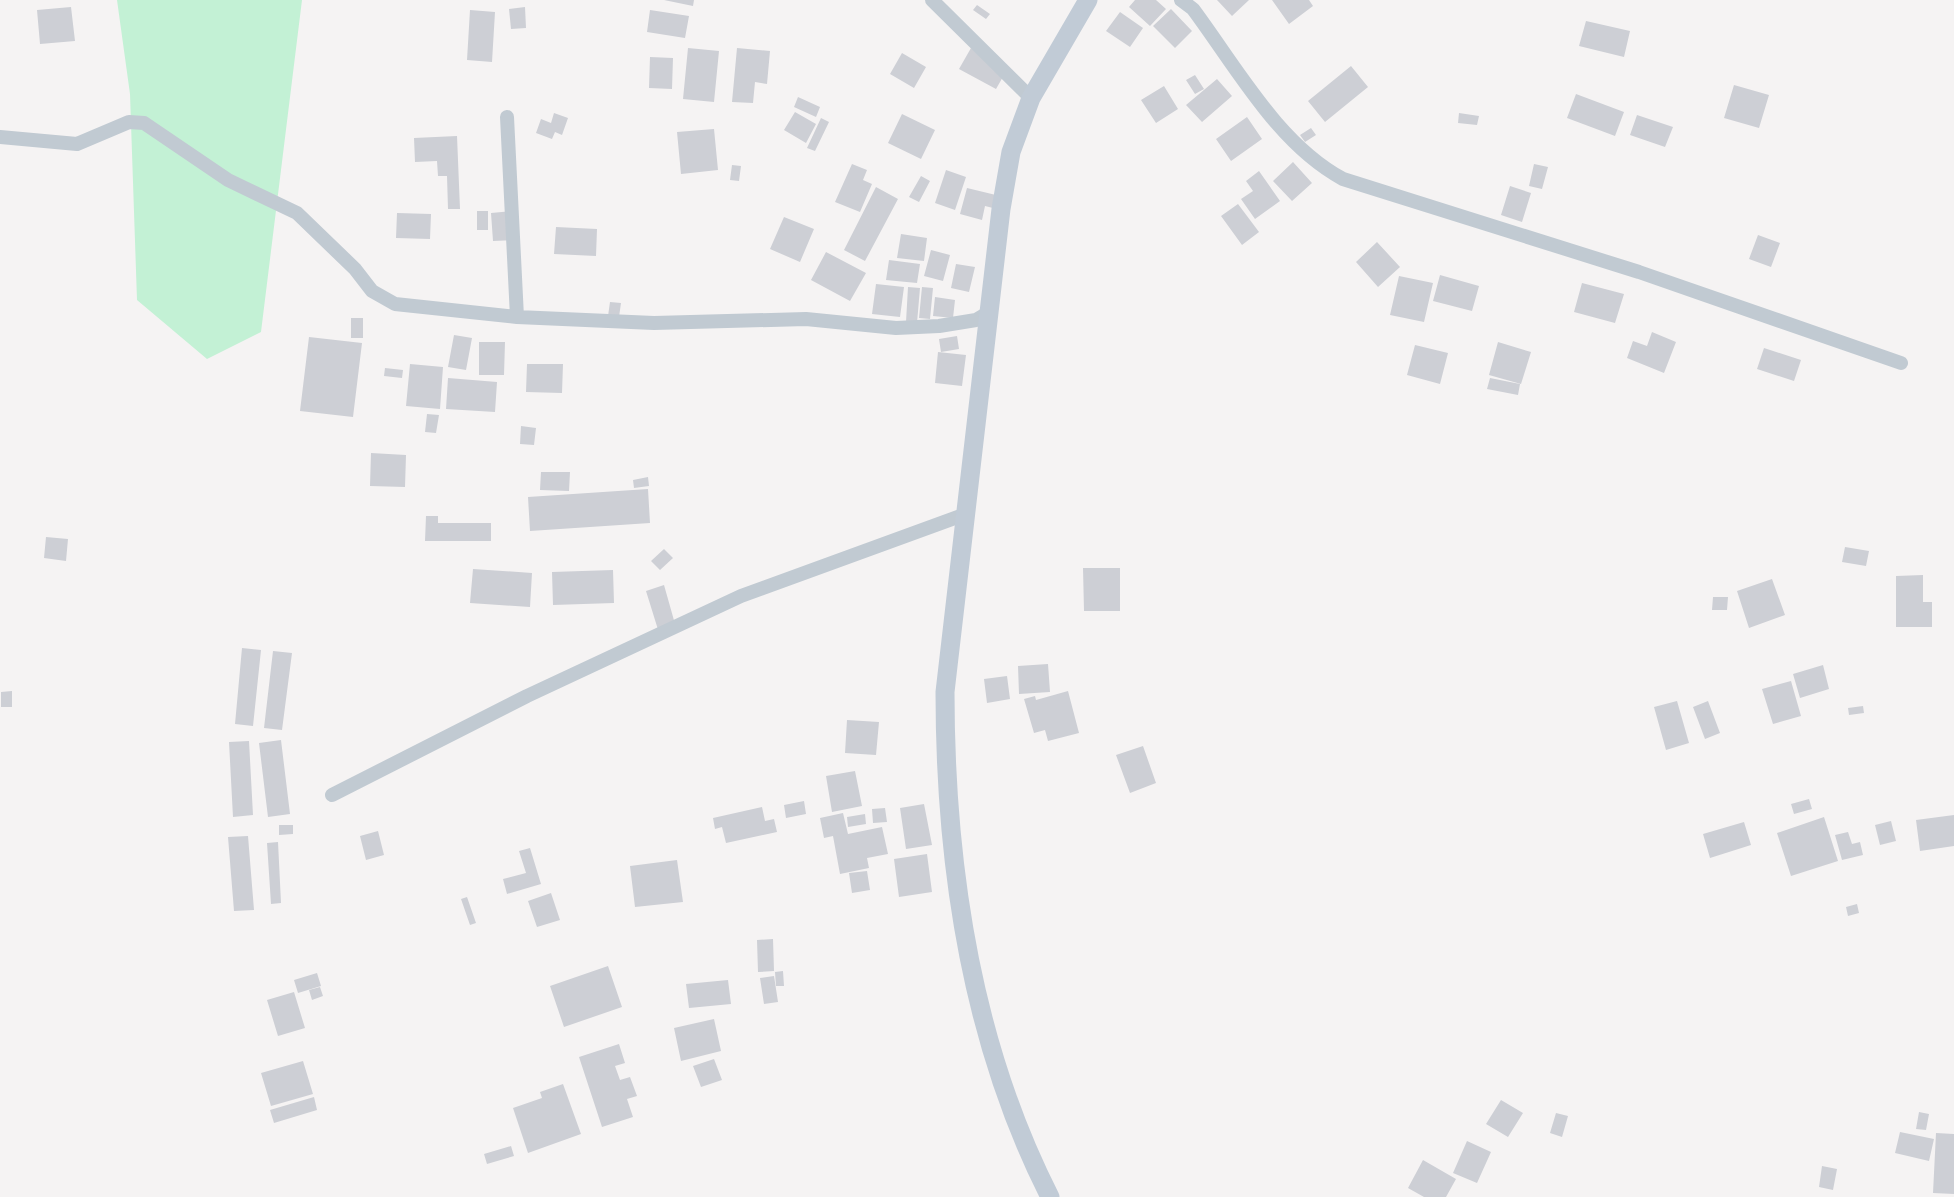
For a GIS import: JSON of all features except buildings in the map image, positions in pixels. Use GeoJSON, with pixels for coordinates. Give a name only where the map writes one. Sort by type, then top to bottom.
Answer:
{"type":"FeatureCollection","features":[{"type":"Feature","properties":{"kind":"street"},"geometry":{"type":"LineString","coordinates":[[932,0],[1031,98]]}},
{"type":"Feature","properties":{"kind":"street"},"geometry":{"type":"LineString","coordinates":[[1050,1197],[1003,1090],[977,1000],[957,870],[945,755],[945,692],[991,311],[1000,208],[1011,152],[1031,98],[1088,0]]}},
{"type":"Feature","properties":{"kind":"street"},"geometry":{"type":"LineString","coordinates":[[1181,0],[1193,9],[1294,144],[1317,164],[1343,178],[1639,272],[1901,363]]}},
{"type":"Feature","properties":{"kind":"street"},"geometry":{"type":"LineString","coordinates":[[507,117],[517,317]]}},
{"type":"Feature","properties":{"kind":"street"},"geometry":{"type":"LineString","coordinates":[[0,137],[76,144],[129,122],[144,123],[228,180],[297,213],[355,269],[372,291],[395,304],[517,317],[654,323],[806,320],[896,328],[939,326],[976,320],[991,311]]}},
{"type":"Feature","properties":{"kind":"street"},"geometry":{"type":"LineString","coordinates":[[332,795],[527,696],[741,596],[966,514]]}},
{"type":"Feature","properties":{"kind":"green space"},"geometry":{"type":"Polygon","coordinates":[[[117,0],[302,0],[261,332],[207,359],[137,300],[130,94],[117,0]]]}}]}
